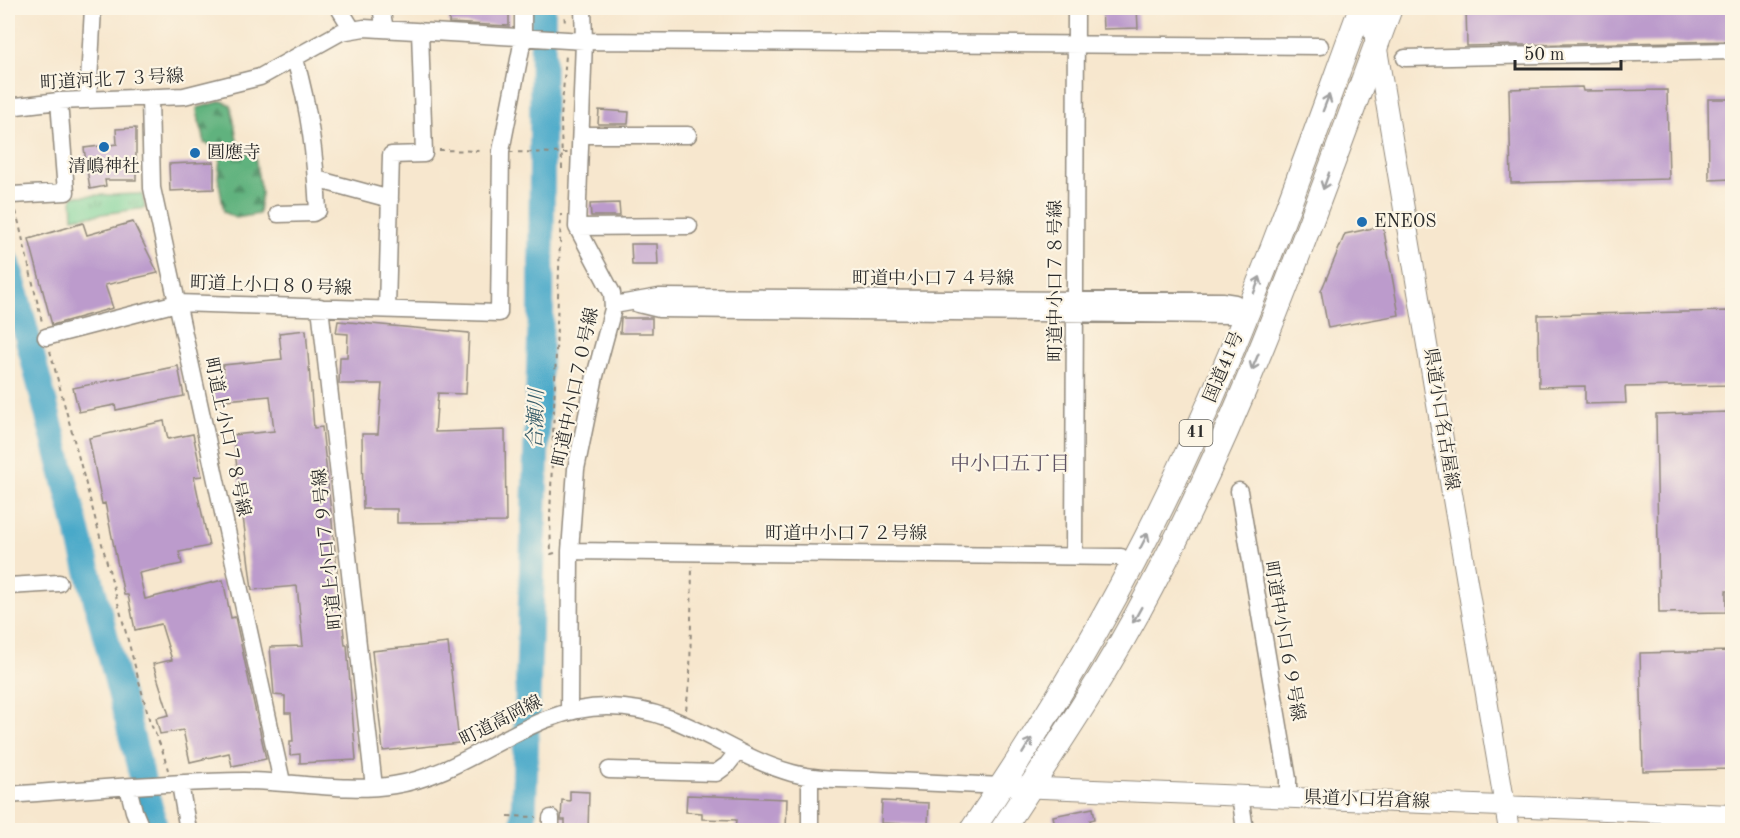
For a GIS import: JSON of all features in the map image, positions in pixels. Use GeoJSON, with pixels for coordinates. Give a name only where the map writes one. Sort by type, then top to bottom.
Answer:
{"type":"FeatureCollection","features":[{"type":"Feature","properties":{"kind":"highway","name":"国道41号"},"geometry":{"type":"LineString","coordinates":[[972,831],[1002,786],[1111,604],[1193,440],[1230,356],[1361,8]]}},
{"type":"Feature","properties":{"kind":"highway","name":"国道41号"},"geometry":{"type":"LineString","coordinates":[[1002,831],[1061,744],[1110,662],[1183,525],[1283,294],[1390,8]]}},
{"type":"Feature","properties":{"kind":"main road","name":"県道小口名古屋線"},"geometry":{"type":"LineString","coordinates":[[1370,8],[1509,831]]}},
{"type":"Feature","properties":{"kind":"main road","name":"県道小口岩倉線"},"geometry":{"type":"LineString","coordinates":[[1002,786],[1732,815]]}},
{"type":"Feature","properties":{"kind":"street"},"geometry":{"type":"LineString","coordinates":[[88,100],[93,8]]}},
{"type":"Feature","properties":{"kind":"street"},"geometry":{"type":"LineString","coordinates":[[339,8],[352,29]]}},
{"type":"Feature","properties":{"kind":"street"},"geometry":{"type":"LineString","coordinates":[[381,8],[385,29]]}},
{"type":"Feature","properties":{"kind":"street"},"geometry":{"type":"LineString","coordinates":[[505,152],[527,39],[523,8]]}},
{"type":"Feature","properties":{"kind":"street","name":"町道中小口７０号線"},"geometry":{"type":"LineString","coordinates":[[569,711],[570,551],[576,470],[595,376],[622,304],[612,293],[577,227],[584,42],[583,8]]}},
{"type":"Feature","properties":{"kind":"street","name":"町道中小口７８号線"},"geometry":{"type":"LineString","coordinates":[[1074,555],[1078,44],[1076,8]]}},
{"type":"Feature","properties":{"kind":"street","name":"町道河北７３号線"},"geometry":{"type":"LineString","coordinates":[[8,106],[59,101],[184,96],[260,77],[352,29],[385,29],[584,42],[1320,46]]}},
{"type":"Feature","properties":{"kind":"street"},"geometry":{"type":"LineString","coordinates":[[387,309],[391,155],[424,154],[420,31]]}},
{"type":"Feature","properties":{"kind":"street"},"geometry":{"type":"LineString","coordinates":[[1405,58],[1732,51]]}},
{"type":"Feature","properties":{"kind":"street"},"geometry":{"type":"LineString","coordinates":[[278,214],[313,213],[318,210],[308,104],[295,59]]}},
{"type":"Feature","properties":{"kind":"street","name":"町道上小口７８号線"},"geometry":{"type":"LineString","coordinates":[[150,98],[152,188],[282,782]]}},
{"type":"Feature","properties":{"kind":"street"},"geometry":{"type":"LineString","coordinates":[[12,195],[66,192],[59,101]]}},
{"type":"Feature","properties":{"kind":"street"},"geometry":{"type":"LineString","coordinates":[[580,135],[688,135]]}},
{"type":"Feature","properties":{"kind":"street","name":"町道上小口８０号線"},"geometry":{"type":"LineString","coordinates":[[46,337],[177,303],[499,313],[505,152]]}},
{"type":"Feature","properties":{"kind":"street"},"geometry":{"type":"LineString","coordinates":[[316,179],[390,199]]}},
{"type":"Feature","properties":{"kind":"street"},"geometry":{"type":"LineString","coordinates":[[577,227],[689,226]]}},
{"type":"Feature","properties":{"kind":"street","name":"町道中小口７４号線"},"geometry":{"type":"LineString","coordinates":[[622,304],[659,309],[1076,306],[1233,309]]}},
{"type":"Feature","properties":{"kind":"street","name":"町道上小口７９号線"},"geometry":{"type":"LineString","coordinates":[[320,307],[374,787]]}},
{"type":"Feature","properties":{"kind":"street","name":"町道中小口６９号線"},"geometry":{"type":"LineString","coordinates":[[1239,491],[1288,779],[1288,797]]}},
{"type":"Feature","properties":{"kind":"street","name":"町道中小口７２号線"},"geometry":{"type":"LineString","coordinates":[[570,551],[1121,557]]}},
{"type":"Feature","properties":{"kind":"street"},"geometry":{"type":"LineString","coordinates":[[8,576],[58,578],[8,586]]}},
{"type":"Feature","properties":{"kind":"street","name":"町道高岡線"},"geometry":{"type":"LineString","coordinates":[[8,795],[169,784],[282,782],[374,787],[415,781],[442,772],[474,757],[512,734],[548,717],[569,711],[607,707],[628,708],[682,721],[775,768],[810,777],[1002,786]]}},
{"type":"Feature","properties":{"kind":"street"},"geometry":{"type":"LineString","coordinates":[[609,770],[716,773],[727,765],[738,751]]}},
{"type":"Feature","properties":{"kind":"street"},"geometry":{"type":"LineString","coordinates":[[810,777],[810,831]]}},
{"type":"Feature","properties":{"kind":"street"},"geometry":{"type":"LineString","coordinates":[[169,784],[188,831]]}},
{"type":"Feature","properties":{"kind":"street"},"geometry":{"type":"LineString","coordinates":[[132,786],[134,812],[142,831]]}},
{"type":"Feature","properties":{"kind":"street"},"geometry":{"type":"LineString","coordinates":[[1240,795],[1245,831]]}},
{"type":"Feature","properties":{"kind":"path"},"geometry":{"type":"LineString","coordinates":[[561,40],[563,174]]}},
{"type":"Feature","properties":{"kind":"path"},"geometry":{"type":"LineString","coordinates":[[424,149],[569,153]]}},
{"type":"Feature","properties":{"kind":"path"},"geometry":{"type":"LineString","coordinates":[[12,195],[46,337],[150,722],[162,749],[169,784]]}},
{"type":"Feature","properties":{"kind":"path"},"geometry":{"type":"LineString","coordinates":[[561,207],[551,554],[570,551]]}},
{"type":"Feature","properties":{"kind":"path"},"geometry":{"type":"LineString","coordinates":[[682,721],[690,676],[692,552]]}},
{"type":"Feature","properties":{"kind":"path"},"geometry":{"type":"LineString","coordinates":[[508,816],[551,824]]}},
{"type":"Feature","properties":{"kind":"green space"},"geometry":{"type":"Polygon","coordinates":[[[222,101],[231,105],[239,151],[255,156],[261,193],[259,214],[236,218],[224,212],[218,177],[221,149],[204,143],[197,108],[222,101]]]}},
{"type":"Feature","properties":{"kind":"green space"},"geometry":{"type":"Polygon","coordinates":[[[142,194],[145,208],[73,218],[72,196],[142,194]]]}},
{"type":"Feature","properties":{"kind":"building"},"geometry":{"type":"Polygon","coordinates":[[[450,8],[509,8],[509,26],[449,23],[450,8]]]}},
{"type":"Feature","properties":{"kind":"building"},"geometry":{"type":"Polygon","coordinates":[[[1102,8],[1137,8],[1138,28],[1103,29],[1102,8]]]}},
{"type":"Feature","properties":{"kind":"building"},"geometry":{"type":"Polygon","coordinates":[[[1466,8],[1732,8],[1732,41],[1467,46],[1466,8]]]}},
{"type":"Feature","properties":{"kind":"building"},"geometry":{"type":"Polygon","coordinates":[[[1582,87],[1583,91],[1667,90],[1669,179],[1511,183],[1509,89],[1582,87]]]}},
{"type":"Feature","properties":{"kind":"building"},"geometry":{"type":"Polygon","coordinates":[[[1708,99],[1732,99],[1732,179],[1709,180],[1708,99]]]}},
{"type":"Feature","properties":{"kind":"building"},"geometry":{"type":"Polygon","coordinates":[[[599,110],[629,112],[628,124],[598,124],[599,110]]]}},
{"type":"Feature","properties":{"kind":"building"},"geometry":{"type":"Polygon","coordinates":[[[136,128],[136,180],[105,180],[106,186],[90,189],[84,148],[117,144],[116,129],[136,128]]]}},
{"type":"Feature","properties":{"kind":"building"},"geometry":{"type":"Polygon","coordinates":[[[214,162],[214,189],[170,191],[169,164],[214,162]]]}},
{"type":"Feature","properties":{"kind":"building"},"geometry":{"type":"Polygon","coordinates":[[[619,203],[620,216],[591,216],[590,204],[619,203]]]}},
{"type":"Feature","properties":{"kind":"building"},"geometry":{"type":"Polygon","coordinates":[[[133,222],[158,273],[105,285],[113,308],[52,325],[29,239],[83,223],[87,235],[133,222]]]}},
{"type":"Feature","properties":{"kind":"building"},"geometry":{"type":"Polygon","coordinates":[[[1383,226],[1399,315],[1328,328],[1321,291],[1345,234],[1383,226]]]}},
{"type":"Feature","properties":{"kind":"building"},"geometry":{"type":"Polygon","coordinates":[[[631,244],[657,244],[658,265],[632,265],[631,244]]]}},
{"type":"Feature","properties":{"kind":"building"},"geometry":{"type":"Polygon","coordinates":[[[1732,311],[1732,385],[1625,387],[1626,403],[1585,404],[1585,386],[1539,387],[1538,315],[1732,311]]]}},
{"type":"Feature","properties":{"kind":"building"},"geometry":{"type":"Polygon","coordinates":[[[621,318],[652,318],[652,333],[620,333],[621,318]]]}},
{"type":"Feature","properties":{"kind":"building"},"geometry":{"type":"Polygon","coordinates":[[[338,321],[469,333],[466,394],[438,393],[435,432],[505,430],[506,522],[397,523],[397,509],[363,509],[362,434],[378,434],[382,384],[339,384],[340,357],[347,357],[348,334],[336,333],[338,321]]]}},
{"type":"Feature","properties":{"kind":"building"},"geometry":{"type":"Polygon","coordinates":[[[306,330],[314,428],[322,427],[345,645],[347,645],[356,760],[300,763],[300,754],[290,755],[290,741],[293,741],[291,713],[285,713],[285,696],[274,695],[270,647],[303,646],[297,586],[252,590],[233,435],[274,431],[270,396],[214,401],[212,378],[224,377],[223,365],[282,359],[279,333],[306,330]]]}},
{"type":"Feature","properties":{"kind":"building"},"geometry":{"type":"Polygon","coordinates":[[[178,366],[184,396],[116,410],[115,405],[79,412],[73,388],[178,366]]]}},
{"type":"Feature","properties":{"kind":"building"},"geometry":{"type":"Polygon","coordinates":[[[1732,412],[1732,591],[1726,591],[1726,612],[1659,613],[1656,414],[1732,412]]]}},
{"type":"Feature","properties":{"kind":"building"},"geometry":{"type":"Polygon","coordinates":[[[164,421],[168,439],[193,434],[202,476],[194,477],[209,546],[179,552],[182,564],[139,573],[145,599],[223,580],[231,618],[235,617],[266,759],[232,766],[229,753],[190,762],[183,730],[160,734],[156,718],[169,715],[153,664],[172,660],[161,624],[135,630],[128,595],[124,595],[105,503],[102,504],[89,438],[164,421]]]}},
{"type":"Feature","properties":{"kind":"building"},"geometry":{"type":"Polygon","coordinates":[[[448,643],[459,743],[383,751],[372,651],[448,643]]]}},
{"type":"Feature","properties":{"kind":"building"},"geometry":{"type":"Polygon","coordinates":[[[1732,651],[1732,769],[1643,771],[1640,653],[1732,651]]]}},
{"type":"Feature","properties":{"kind":"building"},"geometry":{"type":"Polygon","coordinates":[[[570,791],[589,792],[588,831],[565,831],[565,820],[561,820],[562,800],[570,801],[570,791]]]}},
{"type":"Feature","properties":{"kind":"building"},"geometry":{"type":"Polygon","coordinates":[[[687,795],[787,799],[786,831],[735,831],[736,820],[702,819],[702,813],[686,812],[687,795]]]}},
{"type":"Feature","properties":{"kind":"building"},"geometry":{"type":"Polygon","coordinates":[[[882,801],[929,803],[928,825],[881,823],[882,801]]]}},
{"type":"Feature","properties":{"kind":"building"},"geometry":{"type":"Polygon","coordinates":[[[1093,808],[1095,819],[1090,820],[1091,825],[1056,831],[1053,816],[1093,808]]]}},
{"type":"Feature","properties":{"kind":"waterway","name":"合瀬川"},"geometry":{"type":"LineString","coordinates":[[523,830],[541,313],[543,8]]}},
{"type":"Feature","properties":{"kind":"waterway"},"geometry":{"type":"LineString","coordinates":[[8,263],[156,830]]}},
{"type":"Feature","properties":{"kind":"place","name":"清嶋神社"},"geometry":{"type":"Point","coordinates":[104,147]}},
{"type":"Feature","properties":{"kind":"place","name":"圓應寺"},"geometry":{"type":"Point","coordinates":[195,153]}},
{"type":"Feature","properties":{"kind":"place","name":"ENEOS"},"geometry":{"type":"Point","coordinates":[1362,222]}},
{"type":"Feature","properties":{"kind":"district","name":"中小口五丁目"},"geometry":{"type":"Point","coordinates":[1010,465]}}]}
